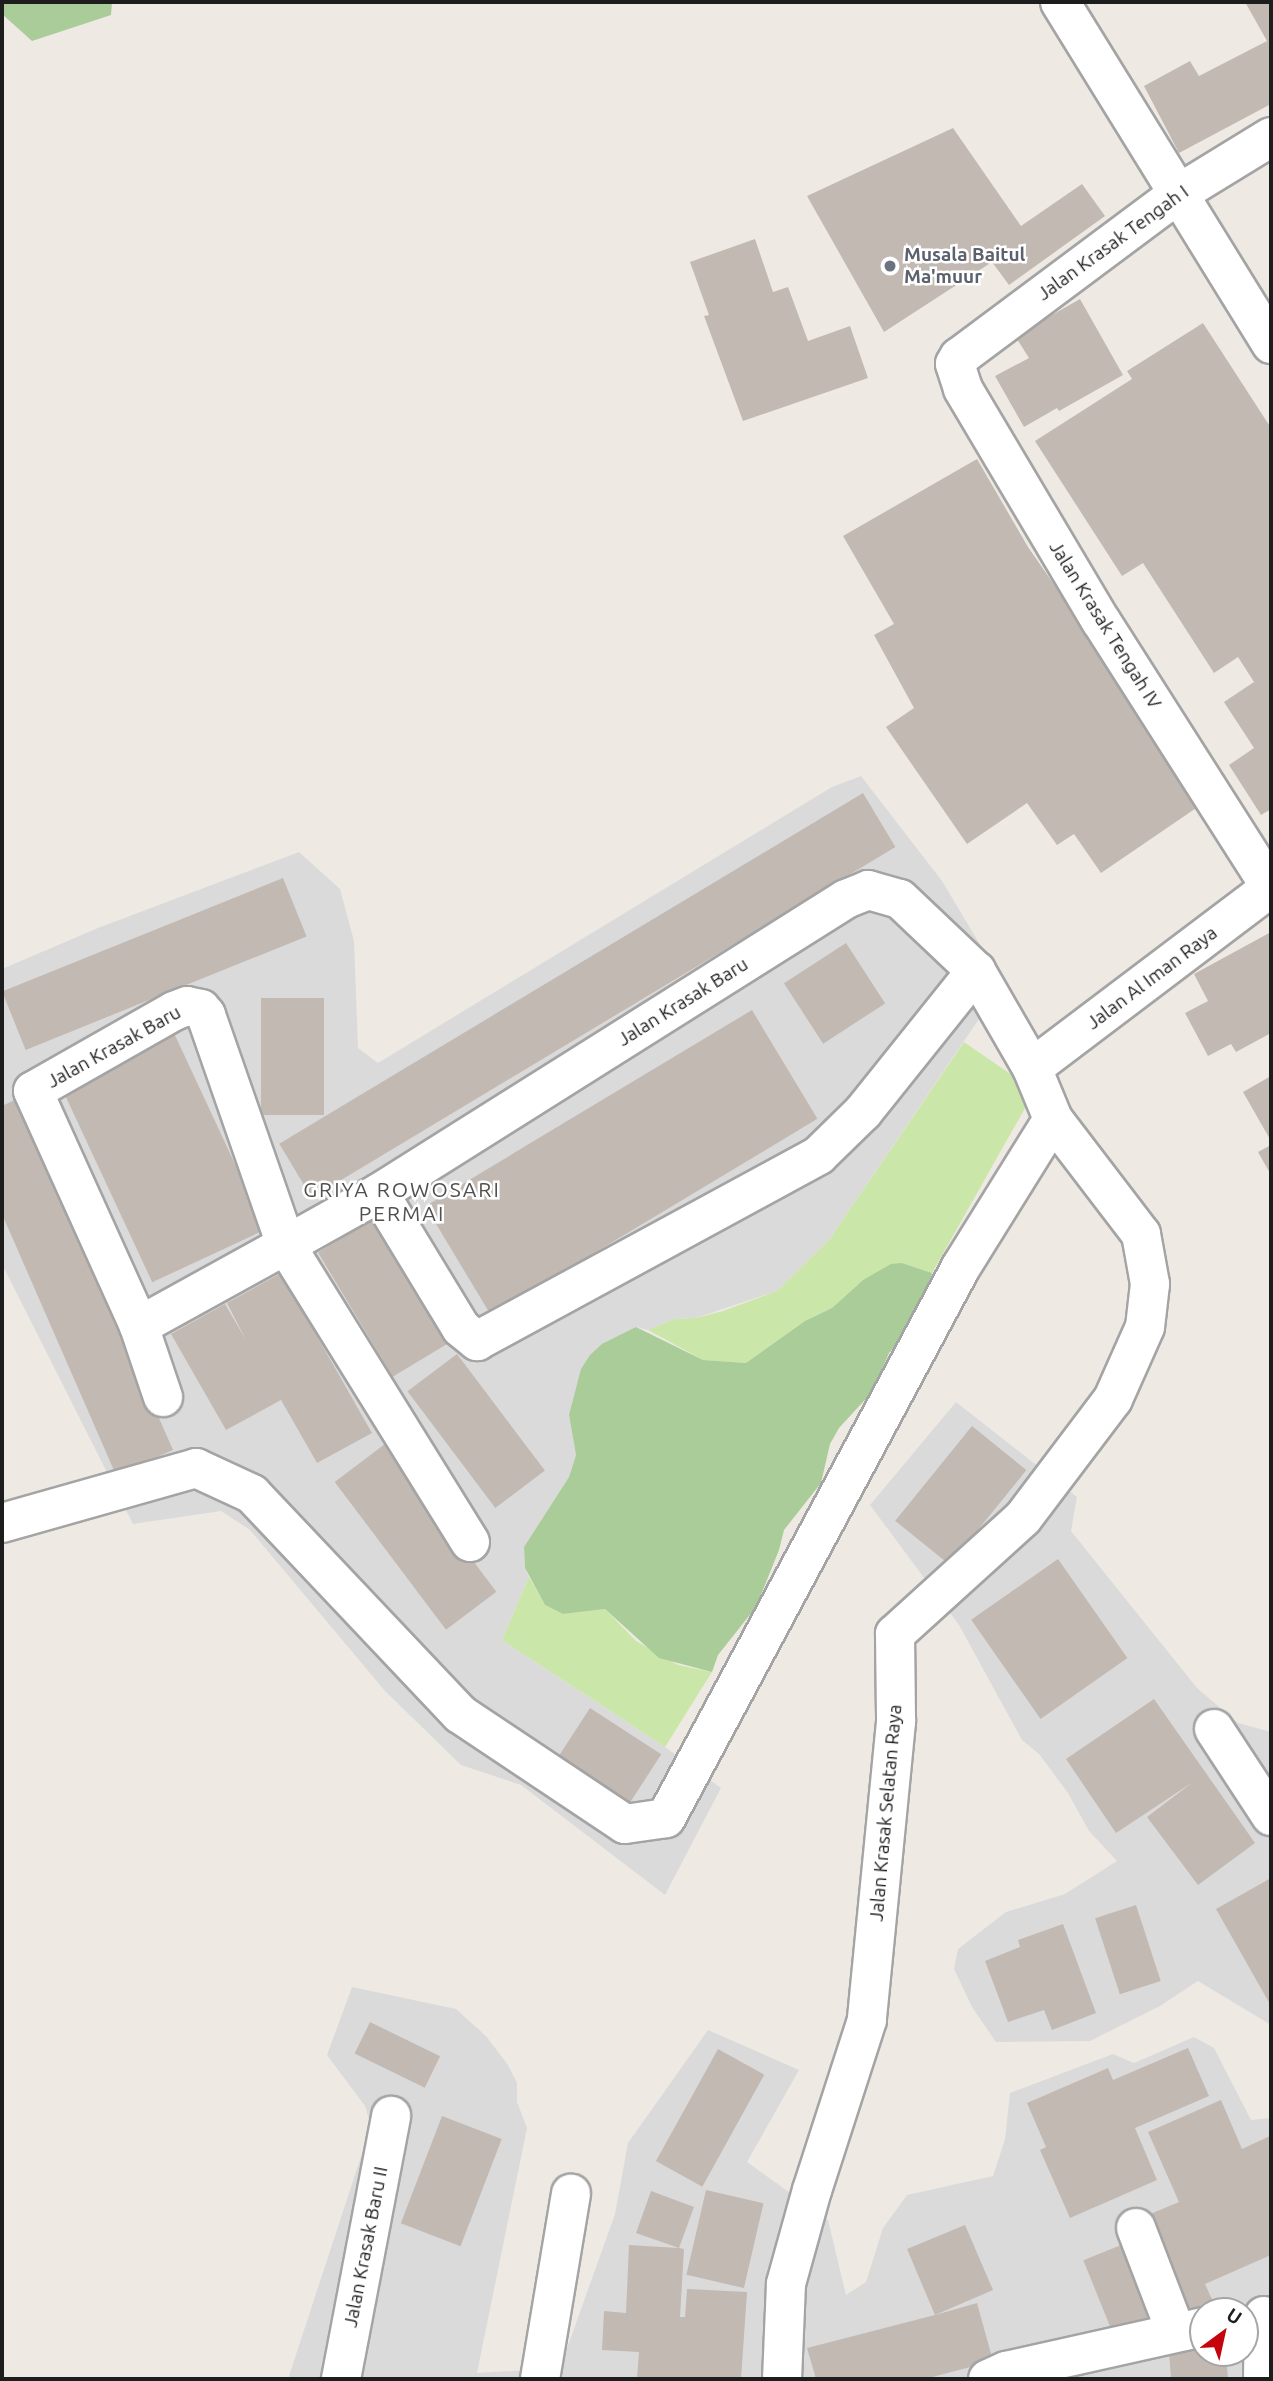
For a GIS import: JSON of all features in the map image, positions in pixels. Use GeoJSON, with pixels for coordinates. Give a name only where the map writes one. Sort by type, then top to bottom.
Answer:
{"type":"FeatureCollection","features":[{"type":"Feature","properties":{"kind":"street"},"geometry":{"type":"LineString","coordinates":[[1060,2],[1271,344]]}},
{"type":"Feature","properties":{"kind":"street","name":"Jalan Krasak Tengah I"},"geometry":{"type":"LineString","coordinates":[[959,357],[1178,194],[1271,137]]}},
{"type":"Feature","properties":{"kind":"street","name":"Jalan Krasak Tengah IV"},"geometry":{"type":"LineString","coordinates":[[959,357],[955,364],[963,389],[1101,621],[1271,888]]}},
{"type":"Feature","properties":{"kind":"street","name":"Jalan Al Iman Raya"},"geometry":{"type":"LineString","coordinates":[[1032,1068],[1271,888]]}},
{"type":"Feature","properties":{"kind":"street","name":"Jalan Krasak Baru"},"geometry":{"type":"LineString","coordinates":[[470,1542],[286,1245],[206,1015],[195,1007],[174,1011],[33,1091],[139,1326],[286,1245],[379,1193],[846,899],[868,890],[900,899],[976,971],[1032,1068]]}},
{"type":"Feature","properties":{"kind":"street"},"geometry":{"type":"LineString","coordinates":[[379,1193],[461,1328],[477,1341],[818,1155],[863,1112],[976,971]]}},
{"type":"Feature","properties":{"kind":"street","name":"Jalan Krasak Selatan Raya"},"geometry":{"type":"LineString","coordinates":[[782,2379],[786,2284],[812,2190],[867,2020],[897,1722],[895,1634],[1023,1518],[1113,1399],[1146,1327],[1150,1284],[1141,1234],[1053,1119],[1032,1068]]}},
{"type":"Feature","properties":{"kind":"street"},"geometry":{"type":"LineString","coordinates":[[2,1522],[196,1468],[252,1494],[460,1714],[625,1824],[666,1818],[961,1268],[1053,1119]]}},
{"type":"Feature","properties":{"kind":"street"},"geometry":{"type":"LineString","coordinates":[[139,1326],[163,1397]]}},
{"type":"Feature","properties":{"kind":"street"},"geometry":{"type":"LineString","coordinates":[[1214,1729],[1271,1816]]}},
{"type":"Feature","properties":{"kind":"street","name":"Jalan Krasak Baru II"},"geometry":{"type":"LineString","coordinates":[[341,2379],[391,2116]]}},
{"type":"Feature","properties":{"kind":"street"},"geometry":{"type":"LineString","coordinates":[[540,2379],[571,2194]]}},
{"type":"Feature","properties":{"kind":"street"},"geometry":{"type":"LineString","coordinates":[[1136,2228],[1189,2327]]}},
{"type":"Feature","properties":{"kind":"street"},"geometry":{"type":"LineString","coordinates":[[1260,2315],[1263,2379]]}},
{"type":"Feature","properties":{"kind":"street"},"geometry":{"type":"LineString","coordinates":[[988,2379],[1006,2371],[1095,2366],[1189,2329]]}},
{"type":"Feature","properties":{"kind":"shaded area"},"geometry":{"type":"Polygon","coordinates":[[[861,776],[942,881],[997,973],[1000,988],[829,1240],[777,1291],[696,1318],[674,1319],[648,1330],[636,1327],[569,1415],[576,1455],[569,1477],[524,1547],[525,1568],[529,1577],[502,1640],[665,1747],[721,1788],[665,1895],[521,1785],[461,1765],[385,1691],[250,1530],[221,1511],[133,1524],[2,1264],[2,969],[98,928],[299,852],[340,889],[354,941],[358,1048],[378,1063],[832,787],[861,776]]]}},
{"type":"Feature","properties":{"kind":"shaded area"},"geometry":{"type":"Polygon","coordinates":[[[956,1402],[1077,1497],[1071,1531],[1197,1688],[1238,1723],[1271,1732],[1271,2025],[1198,1981],[1160,2006],[1090,2041],[996,2042],[972,2007],[954,1969],[958,1949],[1006,1912],[1065,1894],[1117,1861],[1089,1831],[1068,1793],[1039,1754],[1022,1740],[959,1625],[870,1505],[956,1402]]]}},
{"type":"Feature","properties":{"kind":"shaded area"},"geometry":{"type":"Polygon","coordinates":[[[352,1987],[456,2009],[486,2036],[508,2065],[517,2083],[517,2102],[527,2128],[477,2373],[560,2368],[615,2214],[628,2143],[708,2030],[799,2070],[747,2162],[828,2220],[846,2295],[866,2282],[883,2228],[907,2195],[993,2176],[1005,2139],[1010,2093],[1113,2054],[1134,2063],[1194,2037],[1214,2048],[1251,2120],[1271,2118],[1271,2379],[288,2379],[371,2126],[365,2106],[327,2055],[352,1987]]]}},
{"type":"Feature","properties":{"kind":"green space"},"geometry":{"type":"Polygon","coordinates":[[[2,2],[112,2],[111,15],[32,41],[2,14],[2,2]]]}},
{"type":"Feature","properties":{"kind":"green space"},"geometry":{"type":"Polygon","coordinates":[[[964,1042],[1022,1082],[1033,1094],[932,1273],[902,1263],[863,1280],[832,1308],[805,1321],[746,1363],[703,1360],[648,1330],[674,1319],[696,1318],[723,1311],[777,1291],[829,1240],[964,1042]]]}},
{"type":"Feature","properties":{"kind":"green space"},"geometry":{"type":"Polygon","coordinates":[[[902,1263],[932,1273],[926,1309],[916,1326],[889,1353],[873,1391],[839,1428],[830,1444],[821,1483],[784,1530],[779,1550],[756,1607],[718,1655],[712,1672],[659,1658],[605,1609],[563,1614],[545,1605],[525,1568],[524,1547],[569,1477],[576,1455],[569,1415],[581,1369],[590,1355],[602,1344],[636,1327],[703,1360],[746,1363],[805,1321],[832,1308],[863,1280],[891,1264],[902,1263]]]}},
{"type":"Feature","properties":{"kind":"green space"},"geometry":{"type":"Polygon","coordinates":[[[529,1577],[545,1605],[563,1614],[605,1609],[636,1641],[678,1665],[712,1672],[665,1747],[502,1640],[529,1577]]]}},
{"type":"Feature","properties":{"kind":"building"},"geometry":{"type":"Polygon","coordinates":[[[1245,2],[1271,2],[1271,104],[1179,153],[1144,86],[1190,61],[1199,76],[1267,41],[1245,2]]]}},
{"type":"Feature","properties":{"kind":"building"},"geometry":{"type":"Polygon","coordinates":[[[953,128],[1021,226],[1082,184],[1105,216],[1009,285],[992,262],[884,332],[807,196],[953,128]]]}},
{"type":"Feature","properties":{"kind":"building"},"geometry":{"type":"Polygon","coordinates":[[[755,239],[773,292],[788,287],[808,341],[850,326],[868,378],[743,421],[704,316],[709,315],[690,262],[755,239]]]}},
{"type":"Feature","properties":{"kind":"building"},"geometry":{"type":"Polygon","coordinates":[[[1080,299],[1123,375],[1059,411],[1057,408],[1024,427],[995,376],[1029,358],[1015,336],[1080,299]]]}},
{"type":"Feature","properties":{"kind":"building"},"geometry":{"type":"Polygon","coordinates":[[[1203,323],[1271,428],[1271,809],[1261,815],[1229,765],[1254,748],[1224,702],[1254,682],[1238,657],[1214,673],[1143,563],[1122,576],[1035,441],[1132,379],[1127,371],[1203,323]]]}},
{"type":"Feature","properties":{"kind":"building"},"geometry":{"type":"Polygon","coordinates":[[[977,459],[1028,547],[1205,802],[1101,873],[1074,834],[1057,845],[1027,803],[967,844],[886,727],[914,708],[874,635],[894,624],[843,536],[977,459]]]}},
{"type":"Feature","properties":{"kind":"building"},"geometry":{"type":"Polygon","coordinates":[[[863,793],[895,847],[312,1198],[279,1144],[863,793]]]}},
{"type":"Feature","properties":{"kind":"building"},"geometry":{"type":"Polygon","coordinates":[[[283,878],[307,936],[26,1050],[2,992],[283,878]]]}},
{"type":"Feature","properties":{"kind":"building"},"geometry":{"type":"Polygon","coordinates":[[[1271,932],[1271,1033],[1236,1052],[1231,1044],[1208,1056],[1185,1013],[1208,1001],[1194,974],[1271,932]]]}},
{"type":"Feature","properties":{"kind":"building"},"geometry":{"type":"Polygon","coordinates":[[[846,943],[885,1003],[823,1044],[784,983],[846,943]]]}},
{"type":"Feature","properties":{"kind":"building"},"geometry":{"type":"Polygon","coordinates":[[[261,998],[324,998],[324,1115],[261,1115],[261,998]]]}},
{"type":"Feature","properties":{"kind":"building"},"geometry":{"type":"Polygon","coordinates":[[[752,1010],[817,1119],[491,1315],[425,1206],[752,1010]]]}},
{"type":"Feature","properties":{"kind":"building"},"geometry":{"type":"Polygon","coordinates":[[[173,1031],[266,1229],[152,1282],[60,1084],[173,1031]]]}},
{"type":"Feature","properties":{"kind":"building"},"geometry":{"type":"Polygon","coordinates":[[[1271,1076],[1271,1141],[1243,1092],[1271,1076]]]}},
{"type":"Feature","properties":{"kind":"building"},"geometry":{"type":"Polygon","coordinates":[[[19,1098],[173,1450],[116,1475],[2,1214],[2,1106],[19,1098]]]}},
{"type":"Feature","properties":{"kind":"building"},"geometry":{"type":"Polygon","coordinates":[[[1271,1145],[1271,1175],[1258,1152],[1271,1145]]]}},
{"type":"Feature","properties":{"kind":"building"},"geometry":{"type":"Polygon","coordinates":[[[372,1220],[447,1344],[393,1377],[318,1252],[372,1220]]]}},
{"type":"Feature","properties":{"kind":"building"},"geometry":{"type":"Polygon","coordinates":[[[281,1273],[372,1433],[317,1463],[281,1400],[226,1430],[171,1334],[225,1304],[246,1340],[227,1303],[281,1273]]]}},
{"type":"Feature","properties":{"kind":"building"},"geometry":{"type":"Polygon","coordinates":[[[457,1354],[545,1471],[495,1508],[407,1391],[457,1354]]]}},
{"type":"Feature","properties":{"kind":"building"},"geometry":{"type":"Polygon","coordinates":[[[972,1426],[1026,1470],[950,1565],[895,1521],[972,1426]]]}},
{"type":"Feature","properties":{"kind":"building"},"geometry":{"type":"Polygon","coordinates":[[[385,1444],[496,1592],[446,1630],[335,1482],[385,1444]]]}},
{"type":"Feature","properties":{"kind":"building"},"geometry":{"type":"Polygon","coordinates":[[[1058,1559],[1127,1658],[1041,1719],[971,1620],[1058,1559]]]}},
{"type":"Feature","properties":{"kind":"building"},"geometry":{"type":"Polygon","coordinates":[[[1154,1699],[1255,1843],[1198,1885],[1147,1817],[1193,1782],[1116,1833],[1066,1759],[1154,1699]]]}},
{"type":"Feature","properties":{"kind":"building"},"geometry":{"type":"Polygon","coordinates":[[[590,1708],[661,1754],[628,1806],[556,1760],[590,1708]]]}},
{"type":"Feature","properties":{"kind":"building"},"geometry":{"type":"Polygon","coordinates":[[[1271,1878],[1271,2006],[1216,1909],[1271,1878]]]}},
{"type":"Feature","properties":{"kind":"building"},"geometry":{"type":"Polygon","coordinates":[[[1136,1905],[1161,1981],[1120,1994],[1095,1918],[1136,1905]]]}},
{"type":"Feature","properties":{"kind":"building"},"geometry":{"type":"Polygon","coordinates":[[[1063,1924],[1096,2013],[1052,2030],[1044,2010],[1008,2022],[985,1961],[1020,1947],[1018,1940],[1063,1924]]]}},
{"type":"Feature","properties":{"kind":"building"},"geometry":{"type":"Polygon","coordinates":[[[370,2022],[440,2056],[425,2088],[355,2053],[370,2022]]]}},
{"type":"Feature","properties":{"kind":"building"},"geometry":{"type":"Polygon","coordinates":[[[1188,2048],[1209,2096],[1135,2128],[1157,2180],[1070,2218],[1040,2150],[1046,2147],[1027,2103],[1108,2068],[1113,2080],[1188,2048]]]}},
{"type":"Feature","properties":{"kind":"building"},"geometry":{"type":"Polygon","coordinates":[[[718,2049],[764,2075],[702,2187],[656,2161],[718,2049]]]}},
{"type":"Feature","properties":{"kind":"building"},"geometry":{"type":"Polygon","coordinates":[[[1221,2100],[1242,2149],[1270,2136],[1271,2139],[1271,2255],[1205,2284],[1211,2297],[1189,2297],[1187,2318],[1143,2217],[1179,2202],[1148,2132],[1221,2100]]]}},
{"type":"Feature","properties":{"kind":"building"},"geometry":{"type":"Polygon","coordinates":[[[442,2116],[502,2139],[461,2246],[401,2223],[442,2116]]]}},
{"type":"Feature","properties":{"kind":"building"},"geometry":{"type":"Polygon","coordinates":[[[706,2190],[763,2203],[744,2288],[686,2275],[706,2190]]]}},
{"type":"Feature","properties":{"kind":"building"},"geometry":{"type":"Polygon","coordinates":[[[651,2191],[694,2207],[679,2248],[636,2233],[651,2191]]]}},
{"type":"Feature","properties":{"kind":"building"},"geometry":{"type":"Polygon","coordinates":[[[965,2225],[993,2290],[935,2315],[907,2249],[965,2225]]]}},
{"type":"Feature","properties":{"kind":"building"},"geometry":{"type":"Polygon","coordinates":[[[1126,2243],[1155,2314],[1112,2332],[1083,2260],[1126,2243]]]}},
{"type":"Feature","properties":{"kind":"building"},"geometry":{"type":"Polygon","coordinates":[[[629,2245],[684,2249],[680,2317],[685,2317],[687,2289],[747,2292],[741,2379],[637,2379],[639,2352],[602,2350],[604,2311],[626,2313],[629,2245]]]}},
{"type":"Feature","properties":{"kind":"building"},"geometry":{"type":"Polygon","coordinates":[[[977,2303],[993,2361],[925,2379],[816,2379],[807,2348],[977,2303]]]}},
{"type":"Feature","properties":{"kind":"building"},"geometry":{"type":"Polygon","coordinates":[[[1189,2351],[1189,2367],[1227,2367],[1228,2379],[1171,2379],[1169,2352],[1189,2351]]]}},
{"type":"Feature","properties":{"kind":"place","name":"Musala Baitul Ma'muur"},"geometry":{"type":"Point","coordinates":[890,266]}},
{"type":"Feature","properties":{"kind":"district","name":"GRIYA ROWOSARI PERMAI"},"geometry":{"type":"Point","coordinates":[402,1201]}}]}
